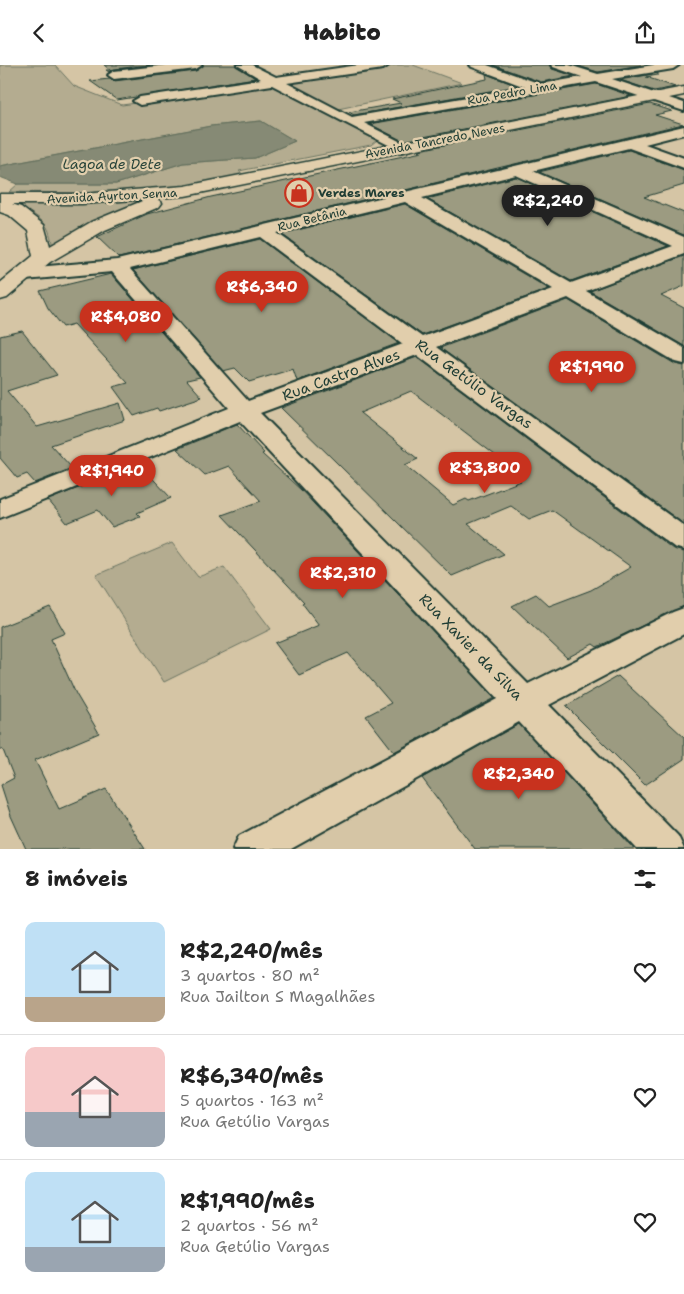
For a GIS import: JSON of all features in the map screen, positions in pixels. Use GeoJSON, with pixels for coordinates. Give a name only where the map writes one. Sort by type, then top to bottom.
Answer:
{"type":"FeatureCollection","features":[{"type":"Feature","properties":{"kind":"main road","name":"Avenida Tancredo Neves"},"geometry":{"type":"LineString","coordinates":[[185,191],[684,91]]}},
{"type":"Feature","properties":{"kind":"main road","name":"Avenida Ayrton Senna"},"geometry":{"type":"LineString","coordinates":[[0,199],[82,199],[185,191]]}},
{"type":"Feature","properties":{"kind":"main road","name":"Avenida Ayrton Senna"},"geometry":{"type":"LineString","coordinates":[[0,294],[43,259],[82,235],[116,218],[185,191]]}},
{"type":"Feature","properties":{"kind":"main road"},"geometry":{"type":"LineString","coordinates":[[0,206],[15,211],[37,229],[43,259]]}},
{"type":"Feature","properties":{"kind":"street"},"geometry":{"type":"LineString","coordinates":[[114,75],[196,65]]}},
{"type":"Feature","properties":{"kind":"street"},"geometry":{"type":"LineString","coordinates":[[243,65],[402,148]]}},
{"type":"Feature","properties":{"kind":"street"},"geometry":{"type":"LineString","coordinates":[[140,101],[383,65]]}},
{"type":"Feature","properties":{"kind":"street"},"geometry":{"type":"LineString","coordinates":[[476,65],[541,89]]}},
{"type":"Feature","properties":{"kind":"street"},"geometry":{"type":"LineString","coordinates":[[557,65],[684,107]]}},
{"type":"Feature","properties":{"kind":"street"},"geometry":{"type":"LineString","coordinates":[[671,65],[684,69]]}},
{"type":"Feature","properties":{"kind":"street","name":"Rua Pedro Lima"},"geometry":{"type":"LineString","coordinates":[[351,121],[671,65]]}},
{"type":"Feature","properties":{"kind":"street","name":"Rua Betânia"},"geometry":{"type":"LineString","coordinates":[[25,274],[117,266],[684,130]]}},
{"type":"Feature","properties":{"kind":"street"},"geometry":{"type":"LineString","coordinates":[[630,143],[684,163]]}},
{"type":"Feature","properties":{"kind":"street"},"geometry":{"type":"LineString","coordinates":[[518,170],[684,246]]}},
{"type":"Feature","properties":{"kind":"street"},"geometry":{"type":"LineString","coordinates":[[408,196],[684,357]]}},
{"type":"Feature","properties":{"kind":"street","name":"Rua Getúlio Vargas"},"geometry":{"type":"LineString","coordinates":[[263,231],[422,345],[684,539]]}},
{"type":"Feature","properties":{"kind":"street","name":"Rua Castro Alves"},"geometry":{"type":"LineString","coordinates":[[0,509],[244,411],[571,291],[684,246]]}},
{"type":"Feature","properties":{"kind":"street","name":"Rua Xavier da Silva"},"geometry":{"type":"LineString","coordinates":[[117,266],[244,411],[664,849]]}},
{"type":"Feature","properties":{"kind":"street"},"geometry":{"type":"LineString","coordinates":[[253,849],[524,702],[684,620]]}},
{"type":"Feature","properties":{"kind":"shaded area"},"geometry":{"type":"Polygon","coordinates":[[[0,65],[55,65],[74,86],[122,105],[269,84],[377,140],[371,145],[239,171],[244,175],[176,187],[92,193],[9,192],[18,184],[116,184],[183,163],[255,158],[295,141],[261,121],[211,126],[0,166],[0,65]]]}},
{"type":"Feature","properties":{"kind":"shaded area"},"geometry":{"type":"Polygon","coordinates":[[[397,65],[413,65],[462,83],[338,109],[282,82],[397,65]]]}},
{"type":"Feature","properties":{"kind":"shaded area"},"geometry":{"type":"Polygon","coordinates":[[[155,198],[53,246],[48,229],[39,218],[23,209],[6,203],[88,203],[155,198]]]}},
{"type":"Feature","properties":{"kind":"shaded area"},"geometry":{"type":"Polygon","coordinates":[[[172,543],[198,577],[224,567],[271,629],[164,682],[96,575],[172,543]]]}},
{"type":"Feature","properties":{"kind":"water","name":"Lagoa de Dete"},"geometry":{"type":"Polygon","coordinates":[[[261,121],[295,141],[255,158],[183,163],[116,184],[18,184],[0,177],[0,166],[211,126],[261,121]]]}},
{"type":"Feature","properties":{"kind":"building"},"geometry":{"type":"Polygon","coordinates":[[[104,65],[150,65],[114,69],[109,72],[106,70],[110,70],[104,65]]]}},
{"type":"Feature","properties":{"kind":"building"},"geometry":{"type":"Polygon","coordinates":[[[204,65],[235,65],[255,78],[117,100],[90,81],[110,79],[114,81],[196,71],[204,65]]]}},
{"type":"Feature","properties":{"kind":"building"},"geometry":{"type":"Polygon","coordinates":[[[493,65],[549,65],[552,69],[574,76],[541,82],[493,65]]]}},
{"type":"Feature","properties":{"kind":"building"},"geometry":{"type":"Polygon","coordinates":[[[575,65],[641,65],[598,72],[575,65]]]}},
{"type":"Feature","properties":{"kind":"building"},"geometry":{"type":"Polygon","coordinates":[[[658,73],[658,75],[646,77],[675,87],[654,91],[620,80],[658,73]]]}},
{"type":"Feature","properties":{"kind":"building"},"geometry":{"type":"Polygon","coordinates":[[[486,74],[518,86],[354,115],[349,112],[401,103],[392,99],[487,79],[486,74]]]}},
{"type":"Feature","properties":{"kind":"building"},"geometry":{"type":"Polygon","coordinates":[[[596,84],[631,96],[403,141],[370,124],[596,84]]]}},
{"type":"Feature","properties":{"kind":"building"},"geometry":{"type":"Polygon","coordinates":[[[650,104],[672,111],[655,115],[683,124],[119,258],[97,237],[147,214],[211,197],[422,152],[419,150],[650,104]]]}},
{"type":"Feature","properties":{"kind":"building"},"geometry":{"type":"Polygon","coordinates":[[[629,150],[684,170],[684,185],[644,197],[684,213],[684,235],[539,172],[629,150]]]}},
{"type":"Feature","properties":{"kind":"building"},"geometry":{"type":"Polygon","coordinates":[[[516,177],[668,246],[571,281],[427,199],[516,177]]]}},
{"type":"Feature","properties":{"kind":"building"},"geometry":{"type":"Polygon","coordinates":[[[405,204],[549,289],[422,335],[281,234],[405,204]]]}},
{"type":"Feature","properties":{"kind":"building"},"geometry":{"type":"Polygon","coordinates":[[[260,239],[399,343],[297,381],[293,369],[249,382],[235,368],[223,371],[133,270],[260,239]]]}},
{"type":"Feature","properties":{"kind":"building"},"geometry":{"type":"Polygon","coordinates":[[[684,256],[684,286],[661,296],[684,308],[684,346],[590,291],[684,256]]]}},
{"type":"Feature","properties":{"kind":"building"},"geometry":{"type":"Polygon","coordinates":[[[111,274],[200,377],[187,380],[202,397],[159,411],[157,408],[134,416],[113,387],[128,383],[74,324],[63,327],[48,308],[40,291],[111,274]]]}},
{"type":"Feature","properties":{"kind":"building"},"geometry":{"type":"Polygon","coordinates":[[[568,300],[675,364],[684,366],[684,524],[440,348],[568,300]]]}},
{"type":"Feature","properties":{"kind":"building"},"geometry":{"type":"Polygon","coordinates":[[[22,331],[57,375],[7,391],[37,427],[120,403],[125,420],[51,445],[72,468],[35,483],[27,474],[17,478],[0,458],[0,336],[22,331]]]}},
{"type":"Feature","properties":{"kind":"building"},"geometry":{"type":"Polygon","coordinates":[[[417,357],[673,549],[684,552],[684,606],[597,647],[593,644],[567,658],[512,606],[536,594],[549,606],[591,590],[631,567],[552,510],[529,519],[511,506],[468,524],[504,554],[452,576],[281,408],[417,357]],[[411,391],[360,413],[418,459],[405,465],[453,505],[466,499],[469,501],[521,481],[493,456],[495,455],[411,391]]]}},
{"type":"Feature","properties":{"kind":"building"},"geometry":{"type":"Polygon","coordinates":[[[237,424],[264,453],[262,454],[301,490],[495,698],[394,752],[366,716],[391,703],[348,653],[299,675],[275,643],[319,625],[302,603],[304,602],[222,515],[261,501],[229,466],[205,475],[177,449],[237,424]]]}},
{"type":"Feature","properties":{"kind":"building"},"geometry":{"type":"Polygon","coordinates":[[[139,464],[171,498],[137,513],[140,516],[112,527],[98,510],[67,523],[48,500],[139,464]]]}},
{"type":"Feature","properties":{"kind":"building"},"geometry":{"type":"Polygon","coordinates":[[[50,607],[65,633],[51,639],[76,694],[99,733],[35,760],[59,809],[106,789],[145,849],[26,849],[11,816],[1,785],[14,778],[3,750],[0,749],[0,627],[50,607]]]}},
{"type":"Feature","properties":{"kind":"building"},"geometry":{"type":"Polygon","coordinates":[[[618,676],[684,737],[684,759],[645,785],[566,706],[618,676]]]}},
{"type":"Feature","properties":{"kind":"building"},"geometry":{"type":"Polygon","coordinates":[[[519,724],[634,849],[475,849],[422,778],[519,724]]]}},
{"type":"Feature","properties":{"kind":"place","name":"Verdes Mares"},"geometry":{"type":"Point","coordinates":[299,193]}}]}
